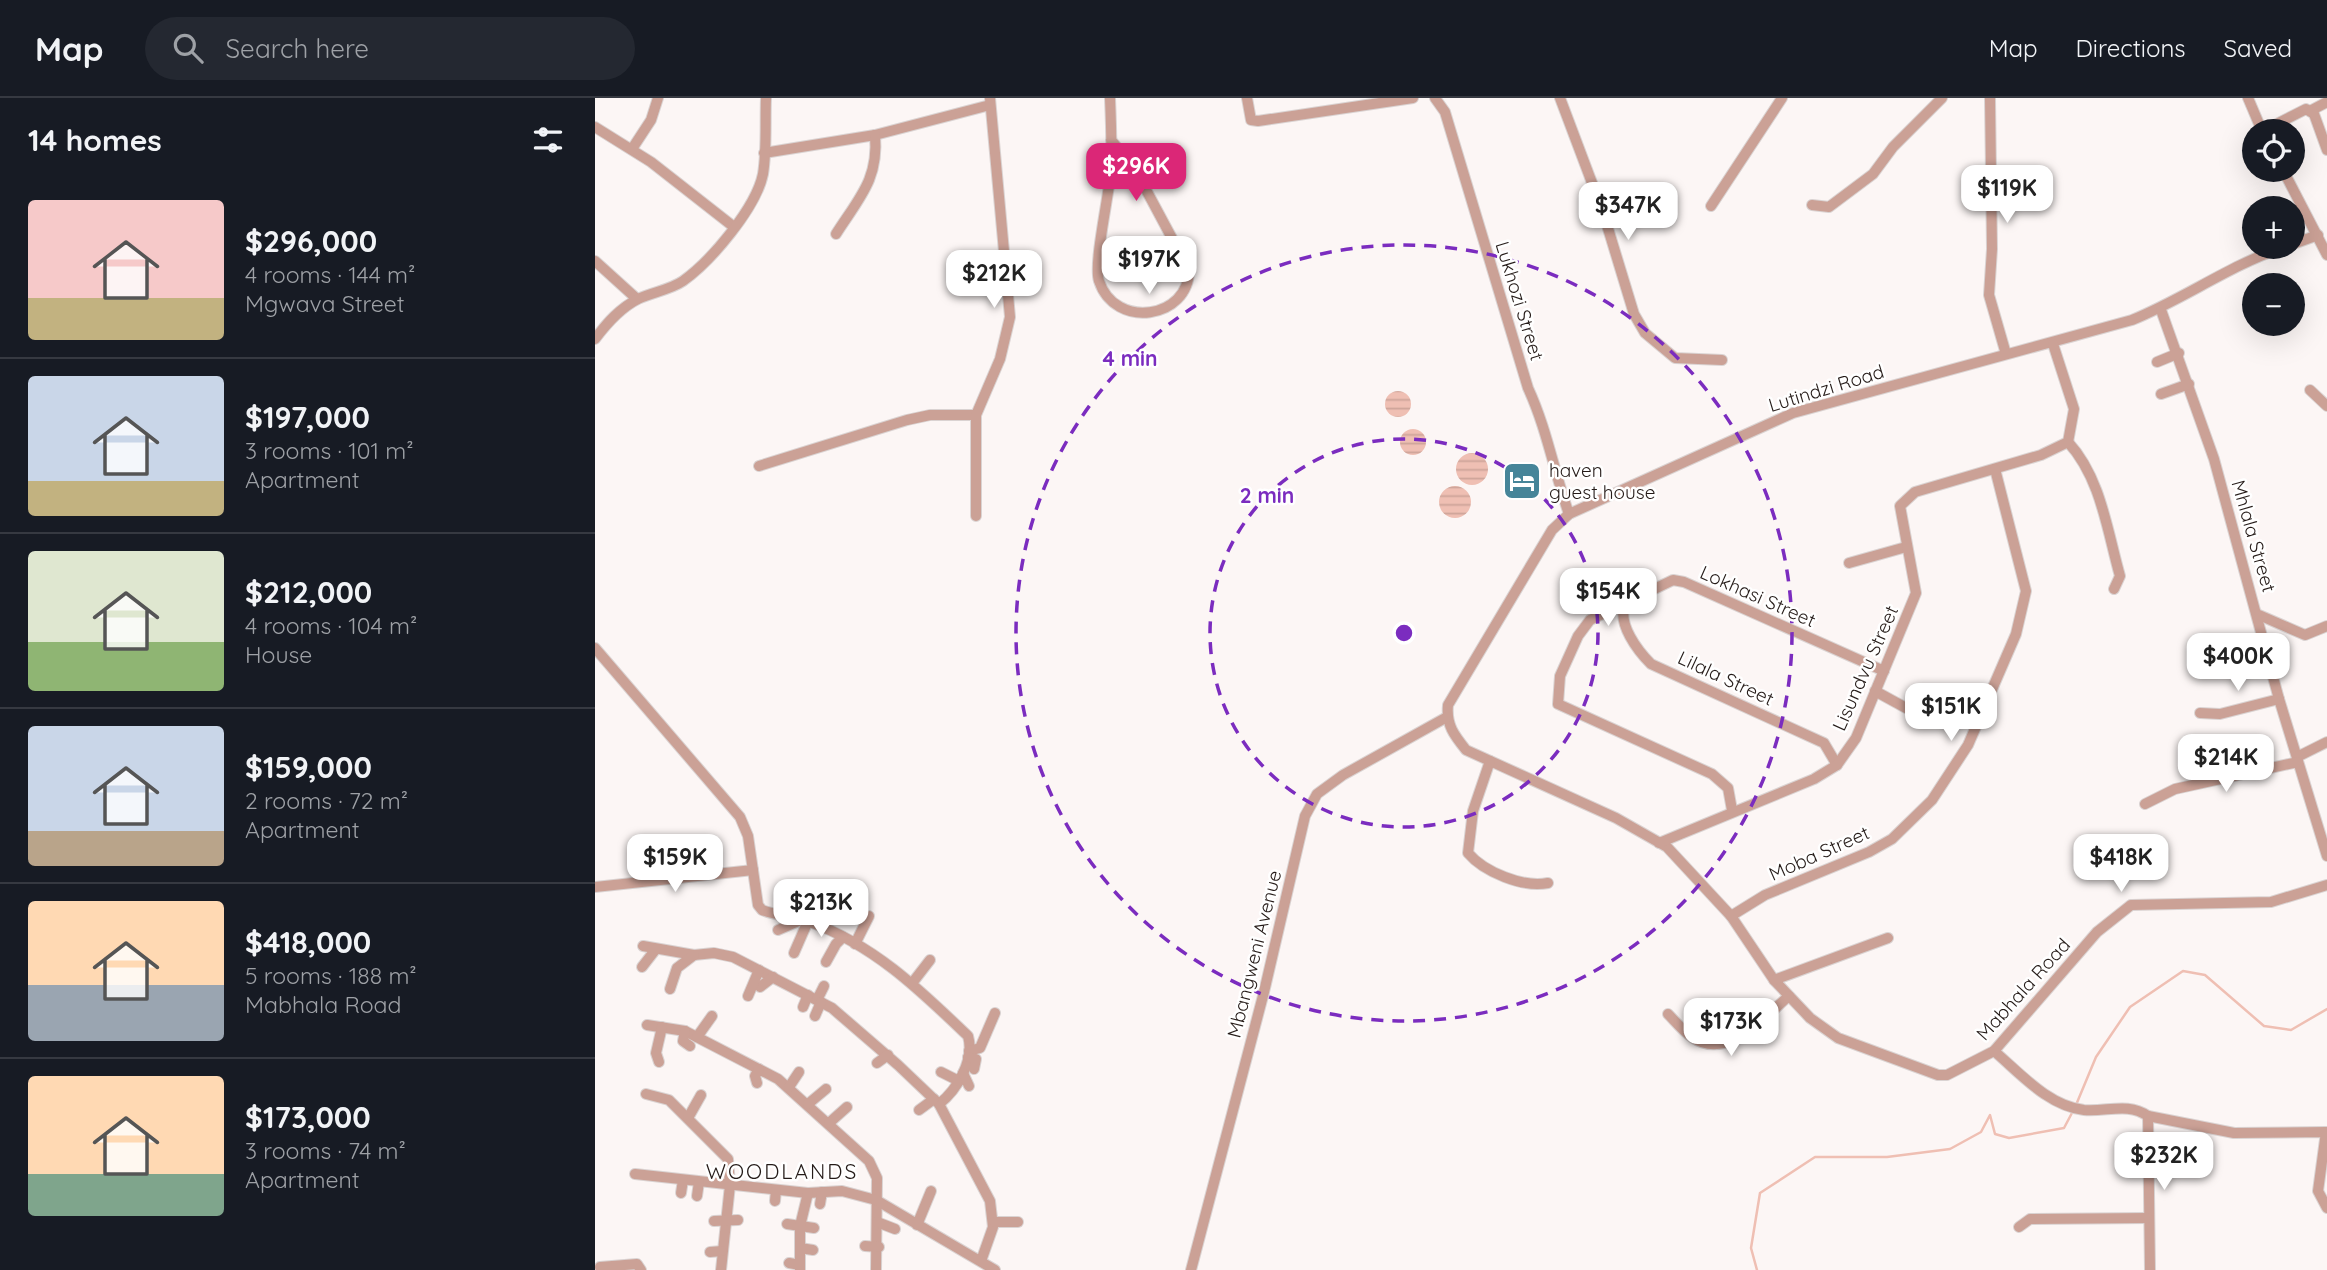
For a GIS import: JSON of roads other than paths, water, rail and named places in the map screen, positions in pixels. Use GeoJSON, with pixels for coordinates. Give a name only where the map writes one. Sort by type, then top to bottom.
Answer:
{"type":"FeatureCollection","features":[{"type":"Feature","properties":{"kind":"street"},"geometry":{"type":"LineString","coordinates":[[632,149],[651,120],[658,98]]}},
{"type":"Feature","properties":{"kind":"street"},"geometry":{"type":"LineString","coordinates":[[595,339],[611,318],[637,299],[682,282],[710,256],[734,227],[757,191],[763,173],[766,98]]}},
{"type":"Feature","properties":{"kind":"street"},"geometry":{"type":"LineString","coordinates":[[1110,98],[1111,170],[1097,278],[1111,303],[1119,309],[1140,313],[1153,311],[1181,295],[1189,270],[1136,171],[1111,140]]}},
{"type":"Feature","properties":{"kind":"street"},"geometry":{"type":"LineString","coordinates":[[1247,98],[1248,116],[1251,120],[1258,121],[1413,98]]}},
{"type":"Feature","properties":{"kind":"street","name":"Lukhozi Street"},"geometry":{"type":"LineString","coordinates":[[1435,98],[1445,112],[1528,388],[1544,426],[1554,474],[1569,514]]}},
{"type":"Feature","properties":{"kind":"street"},"geometry":{"type":"LineString","coordinates":[[1560,98],[1603,212],[1634,314],[1645,333],[1675,358],[1722,360]]}},
{"type":"Feature","properties":{"kind":"street"},"geometry":{"type":"LineString","coordinates":[[1711,206],[1782,98]]}},
{"type":"Feature","properties":{"kind":"street"},"geometry":{"type":"LineString","coordinates":[[1812,205],[1829,207],[1873,174],[1893,146],[1942,98]]}},
{"type":"Feature","properties":{"kind":"street"},"geometry":{"type":"LineString","coordinates":[[1990,98],[1992,249],[1989,295],[2006,354]]}},
{"type":"Feature","properties":{"kind":"street"},"geometry":{"type":"LineString","coordinates":[[2248,98],[2257,119]]}},
{"type":"Feature","properties":{"kind":"street"},"geometry":{"type":"LineString","coordinates":[[764,153],[875,135],[990,102],[1010,317],[1000,359],[976,415],[976,516]]}},
{"type":"Feature","properties":{"kind":"street"},"geometry":{"type":"LineString","coordinates":[[2284,119],[2297,112],[2310,111],[2327,102]]}},
{"type":"Feature","properties":{"kind":"street"},"geometry":{"type":"LineString","coordinates":[[2310,111],[2327,150]]}},
{"type":"Feature","properties":{"kind":"street"},"geometry":{"type":"LineString","coordinates":[[595,127],[632,149],[734,227]]}},
{"type":"Feature","properties":{"kind":"street"},"geometry":{"type":"LineString","coordinates":[[836,233],[869,184],[877,161],[875,135]]}},
{"type":"Feature","properties":{"kind":"street"},"geometry":{"type":"LineString","coordinates":[[2289,182],[2327,255]]}},
{"type":"Feature","properties":{"kind":"street"},"geometry":{"type":"LineString","coordinates":[[2305,240],[2318,235]]}},
{"type":"Feature","properties":{"kind":"street","name":"Lutindzi Road"},"geometry":{"type":"LineString","coordinates":[[1447,717],[1448,705],[1552,530],[1569,514],[1793,412],[2006,354],[2053,344],[2161,310],[2203,284],[2258,259]]}},
{"type":"Feature","properties":{"kind":"street"},"geometry":{"type":"LineString","coordinates":[[595,261],[637,299]]}},
{"type":"Feature","properties":{"kind":"street","name":"Mhlala Street"},"geometry":{"type":"LineString","coordinates":[[2161,310],[2179,353],[2214,459],[2259,615],[2279,699],[2327,856]]}},
{"type":"Feature","properties":{"kind":"street"},"geometry":{"type":"LineString","coordinates":[[2053,344],[2074,409],[2068,442],[2082,457],[2094,482],[2120,576],[2115,589]]}},
{"type":"Feature","properties":{"kind":"street"},"geometry":{"type":"LineString","coordinates":[[2157,362],[2179,353]]}},
{"type":"Feature","properties":{"kind":"street"},"geometry":{"type":"LineString","coordinates":[[2161,394],[2189,384]]}},
{"type":"Feature","properties":{"kind":"street"},"geometry":{"type":"LineString","coordinates":[[2310,390],[2327,405]]}},
{"type":"Feature","properties":{"kind":"street"},"geometry":{"type":"LineString","coordinates":[[759,466],[907,420],[930,415],[976,415]]}},
{"type":"Feature","properties":{"kind":"street","name":"Lisundvu Street"},"geometry":{"type":"LineString","coordinates":[[1659,843],[1732,810],[1814,779],[1837,765],[1856,737],[1916,593],[1900,506],[1915,492],[2041,455],[2068,442]]}},
{"type":"Feature","properties":{"kind":"street","name":"Moba Street"},"geometry":{"type":"LineString","coordinates":[[1731,916],[1765,895],[1869,852],[1892,839],[1933,800],[1968,745],[2017,634],[2026,591],[1995,469]]}},
{"type":"Feature","properties":{"kind":"street"},"geometry":{"type":"LineString","coordinates":[[1849,563],[1906,548]]}},
{"type":"Feature","properties":{"kind":"street","name":"Lokhasi Street"},"geometry":{"type":"LineString","coordinates":[[1732,810],[1728,788],[1712,774],[1558,705],[1560,676],[1578,636],[1590,620],[1673,580],[1684,582],[1884,671]]}},
{"type":"Feature","properties":{"kind":"street","name":"Lilala Street"},"geometry":{"type":"LineString","coordinates":[[1625,604],[1623,620],[1636,646],[1651,664],[1824,743],[1837,765]]}},
{"type":"Feature","properties":{"kind":"street"},"geometry":{"type":"LineString","coordinates":[[2259,615],[2305,635],[2327,626]]}},
{"type":"Feature","properties":{"kind":"street"},"geometry":{"type":"LineString","coordinates":[[595,648],[734,810],[748,836],[758,905],[762,910],[806,920],[855,944],[913,982],[968,1036],[969,1054],[963,1080],[952,1094],[919,1110]]}},
{"type":"Feature","properties":{"kind":"street"},"geometry":{"type":"LineString","coordinates":[[1875,691],[1906,708]]}},
{"type":"Feature","properties":{"kind":"street"},"geometry":{"type":"LineString","coordinates":[[2200,713],[2220,713],[2279,699]]}},
{"type":"Feature","properties":{"kind":"street","name":"Mabhala Road"},"geometry":{"type":"LineString","coordinates":[[1447,717],[1451,732],[1466,750],[1616,818],[1659,843],[1731,916],[1774,980],[1810,1018],[1837,1038],[1938,1075],[1947,1074],[1994,1051],[2097,932],[2131,905],[2202,906],[2271,902],[2327,886]]}},
{"type":"Feature","properties":{"kind":"street","name":"Mbangweni Avenue"},"geometry":{"type":"LineString","coordinates":[[1191,1270],[1264,992],[1305,816],[1317,794],[1343,775],[1447,717]]}},
{"type":"Feature","properties":{"kind":"street"},"geometry":{"type":"LineString","coordinates":[[2145,804],[2175,789],[2298,760],[2327,742]]}},
{"type":"Feature","properties":{"kind":"street"},"geometry":{"type":"LineString","coordinates":[[1490,761],[1473,811],[1468,853],[1475,862],[1520,882],[1534,886],[1548,883]]}},
{"type":"Feature","properties":{"kind":"street"},"geometry":{"type":"LineString","coordinates":[[595,887],[753,870]]}},
{"type":"Feature","properties":{"kind":"street"},"geometry":{"type":"LineString","coordinates":[[820,926],[834,903]]}},
{"type":"Feature","properties":{"kind":"street"},"geometry":{"type":"LineString","coordinates":[[855,944],[869,916]]}},
{"type":"Feature","properties":{"kind":"street"},"geometry":{"type":"LineString","coordinates":[[778,930],[806,920]]}},
{"type":"Feature","properties":{"kind":"street"},"geometry":{"type":"LineString","coordinates":[[794,953],[806,920]]}},
{"type":"Feature","properties":{"kind":"street"},"geometry":{"type":"LineString","coordinates":[[826,962],[843,937]]}},
{"type":"Feature","properties":{"kind":"street"},"geometry":{"type":"LineString","coordinates":[[1774,980],[1888,938]]}},
{"type":"Feature","properties":{"kind":"street"},"geometry":{"type":"LineString","coordinates":[[643,946],[694,955],[724,954],[844,1016],[888,1055],[905,1078],[937,1102],[990,1201],[993,1222],[981,1261]]}},
{"type":"Feature","properties":{"kind":"street"},"geometry":{"type":"LineString","coordinates":[[642,967],[656,949]]}},
{"type":"Feature","properties":{"kind":"street"},"geometry":{"type":"LineString","coordinates":[[670,989],[677,968],[694,955]]}},
{"type":"Feature","properties":{"kind":"street"},"geometry":{"type":"LineString","coordinates":[[913,982],[930,960]]}},
{"type":"Feature","properties":{"kind":"street"},"geometry":{"type":"LineString","coordinates":[[748,996],[759,970]]}},
{"type":"Feature","properties":{"kind":"street"},"geometry":{"type":"LineString","coordinates":[[760,987],[773,977]]}},
{"type":"Feature","properties":{"kind":"street"},"geometry":{"type":"LineString","coordinates":[[803,1007],[815,999],[824,986]]}},
{"type":"Feature","properties":{"kind":"street"},"geometry":{"type":"LineString","coordinates":[[1668,1014],[1693,1038],[1725,1044],[1739,1037],[1789,996]]}},
{"type":"Feature","properties":{"kind":"street"},"geometry":{"type":"LineString","coordinates":[[815,999],[815,1016]]}},
{"type":"Feature","properties":{"kind":"street"},"geometry":{"type":"LineString","coordinates":[[969,1054],[980,1048],[995,1013]]}},
{"type":"Feature","properties":{"kind":"street"},"geometry":{"type":"LineString","coordinates":[[693,1041],[712,1016]]}},
{"type":"Feature","properties":{"kind":"street"},"geometry":{"type":"LineString","coordinates":[[647,1025],[685,1031],[693,1041],[759,1069],[789,1087],[874,1168],[877,1178],[879,1247],[876,1267],[889,1270]]}},
{"type":"Feature","properties":{"kind":"street"},"geometry":{"type":"LineString","coordinates":[[659,1062],[656,1052],[662,1027]]}},
{"type":"Feature","properties":{"kind":"street"},"geometry":{"type":"LineString","coordinates":[[1994,1051],[2053,1100],[2084,1110],[2138,1109],[2148,1116],[2234,1133],[2326,1132],[2318,1191],[2327,1208]]}},
{"type":"Feature","properties":{"kind":"street"},"geometry":{"type":"LineString","coordinates":[[969,1054],[976,1059],[974,1069]]}},
{"type":"Feature","properties":{"kind":"street"},"geometry":{"type":"LineString","coordinates":[[877,1063],[888,1055]]}},
{"type":"Feature","properties":{"kind":"street"},"geometry":{"type":"LineString","coordinates":[[757,1083],[755,1076],[759,1069]]}},
{"type":"Feature","properties":{"kind":"street"},"geometry":{"type":"LineString","coordinates":[[789,1087],[799,1072]]}},
{"type":"Feature","properties":{"kind":"street"},"geometry":{"type":"LineString","coordinates":[[941,1072],[963,1080]]}},
{"type":"Feature","properties":{"kind":"street"},"geometry":{"type":"LineString","coordinates":[[808,1104],[826,1089]]}},
{"type":"Feature","properties":{"kind":"street"},"geometry":{"type":"LineString","coordinates":[[646,1094],[669,1100],[728,1158],[731,1215],[721,1270]]}},
{"type":"Feature","properties":{"kind":"street"},"geometry":{"type":"LineString","coordinates":[[688,1118],[701,1095]]}},
{"type":"Feature","properties":{"kind":"street"},"geometry":{"type":"LineString","coordinates":[[831,1126],[848,1109]]}},
{"type":"Feature","properties":{"kind":"street"},"geometry":{"type":"LineString","coordinates":[[2148,1116],[2150,1270]]}},
{"type":"Feature","properties":{"kind":"street"},"geometry":{"type":"LineString","coordinates":[[635,1174],[661,1182],[683,1180],[808,1193],[827,1192],[876,1200],[995,1270]]}},
{"type":"Feature","properties":{"kind":"street"},"geometry":{"type":"LineString","coordinates":[[820,1204],[837,1179]]}},
{"type":"Feature","properties":{"kind":"street"},"geometry":{"type":"LineString","coordinates":[[681,1193],[683,1180]]}},
{"type":"Feature","properties":{"kind":"street"},"geometry":{"type":"LineString","coordinates":[[697,1196],[699,1182]]}},
{"type":"Feature","properties":{"kind":"street"},"geometry":{"type":"LineString","coordinates":[[775,1202],[776,1190]]}},
{"type":"Feature","properties":{"kind":"street"},"geometry":{"type":"LineString","coordinates":[[917,1225],[930,1191]]}},
{"type":"Feature","properties":{"kind":"street"},"geometry":{"type":"LineString","coordinates":[[796,1266],[800,1248],[800,1226],[808,1193]]}},
{"type":"Feature","properties":{"kind":"street"},"geometry":{"type":"LineString","coordinates":[[714,1221],[731,1215]]}},
{"type":"Feature","properties":{"kind":"street"},"geometry":{"type":"LineString","coordinates":[[2019,1227],[2029,1219],[2148,1218]]}},
{"type":"Feature","properties":{"kind":"street"},"geometry":{"type":"LineString","coordinates":[[877,1222],[895,1229]]}},
{"type":"Feature","properties":{"kind":"street"},"geometry":{"type":"LineString","coordinates":[[993,1222],[1018,1222]]}},
{"type":"Feature","properties":{"kind":"street"},"geometry":{"type":"LineString","coordinates":[[787,1224],[814,1228]]}},
{"type":"Feature","properties":{"kind":"street"},"geometry":{"type":"LineString","coordinates":[[710,1252],[726,1245]]}},
{"type":"Feature","properties":{"kind":"street"},"geometry":{"type":"LineString","coordinates":[[865,1246],[879,1247]]}},
{"type":"Feature","properties":{"kind":"street"},"geometry":{"type":"LineString","coordinates":[[800,1248],[813,1250]]}},
{"type":"Feature","properties":{"kind":"street"},"geometry":{"type":"LineString","coordinates":[[600,1267],[637,1264],[641,1270]]}},
{"type":"Feature","properties":{"kind":"waterway"},"geometry":{"type":"LineString","coordinates":[[2076,1105],[2096,1057],[2130,1007],[2183,971],[2205,975],[2264,1026],[2291,1030],[2327,1009]]}},
{"type":"Feature","properties":{"kind":"waterway"},"geometry":{"type":"LineString","coordinates":[[1757,1270],[1751,1248],[1760,1193],[1815,1157],[1887,1157],[1950,1149],[1981,1132],[1990,1115],[1995,1134],[2009,1138],[2064,1128],[2073,1111]]}},
{"type":"Feature","properties":{"kind":"place","name":"haven guest house"},"geometry":{"type":"Point","coordinates":[1522,481]}},
{"type":"Feature","properties":{"kind":"district","name":"WOODLANDS"},"geometry":{"type":"Point","coordinates":[782,1171]}}]}
